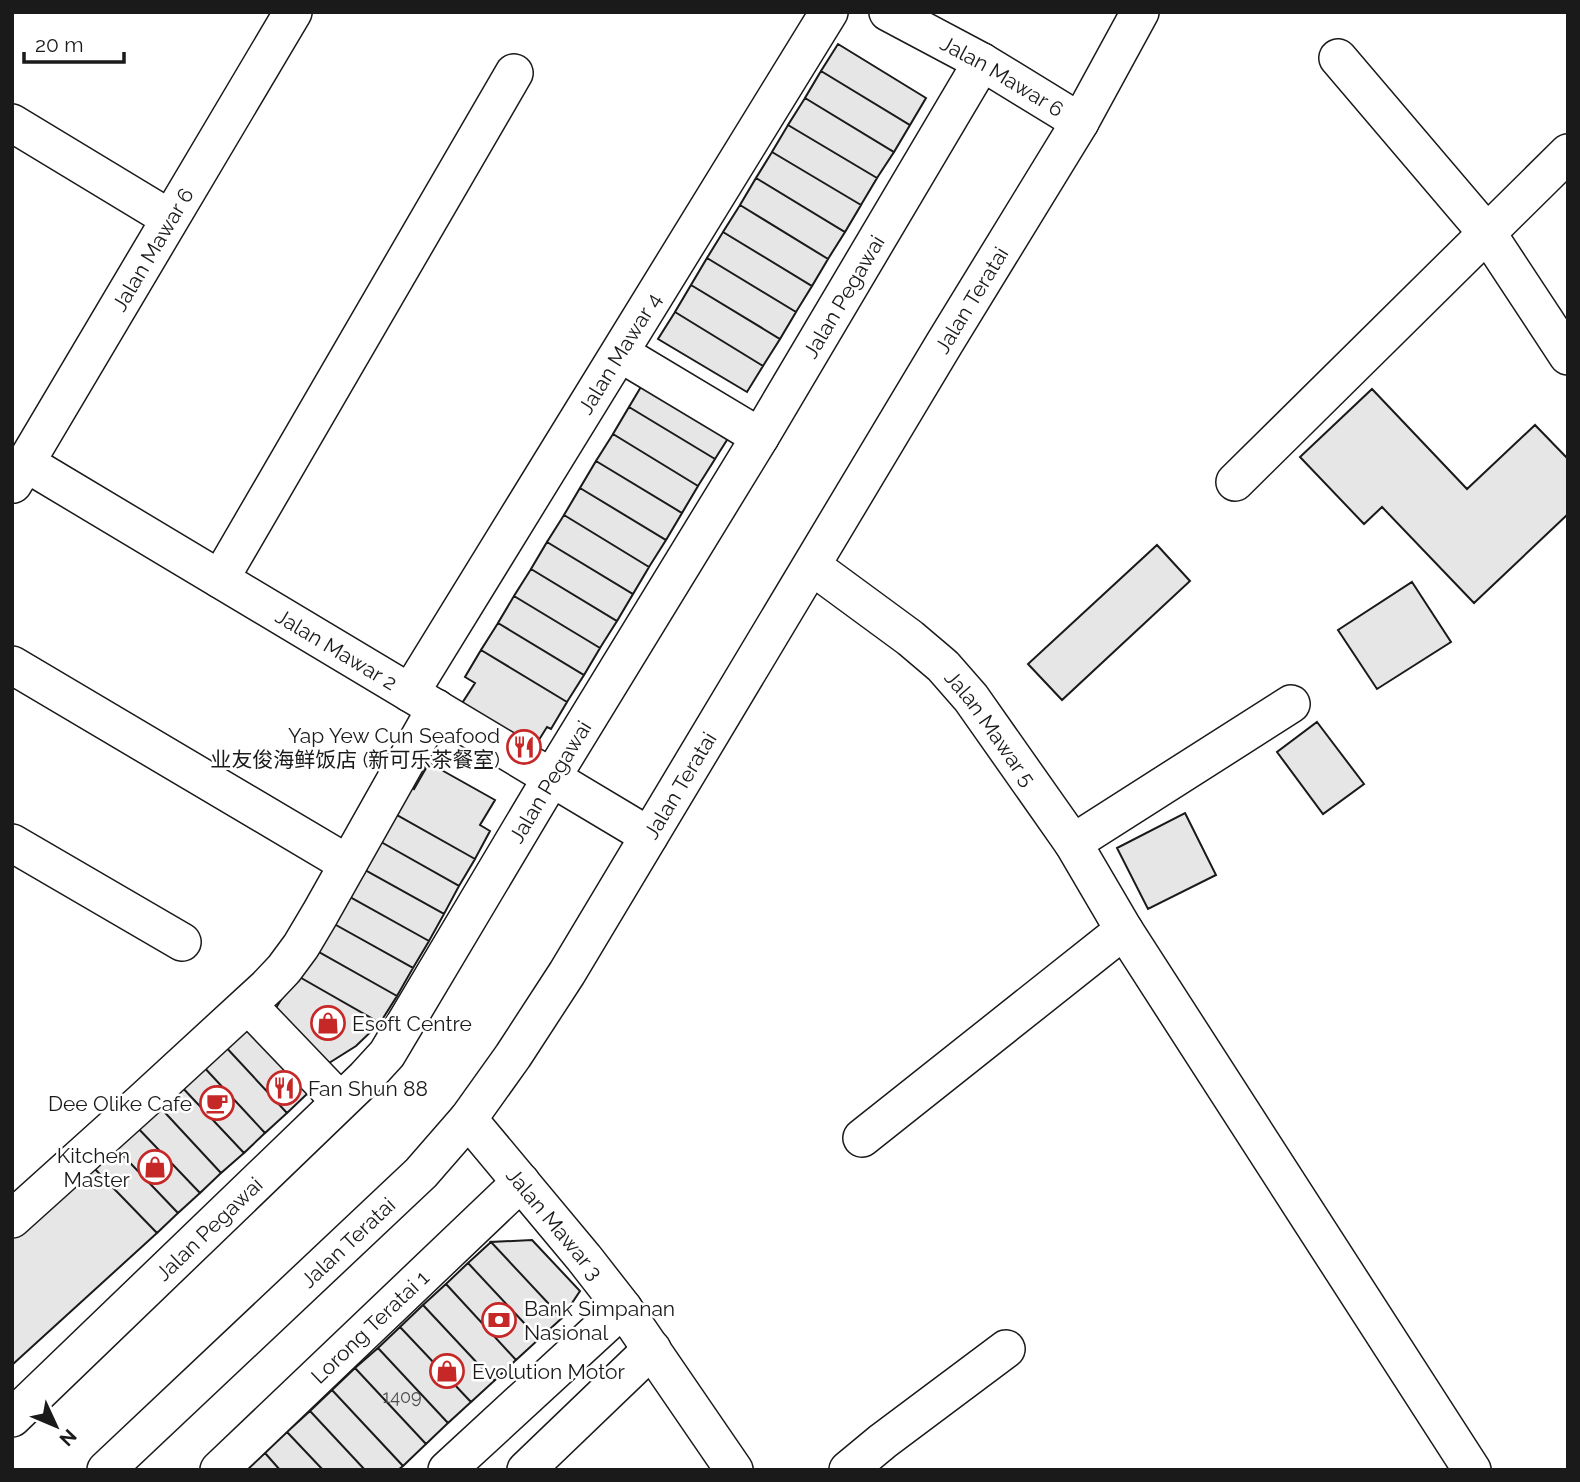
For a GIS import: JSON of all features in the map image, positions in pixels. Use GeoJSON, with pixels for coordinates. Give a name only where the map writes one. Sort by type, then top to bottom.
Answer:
{"type":"FeatureCollection","features":[{"type":"Feature","properties":{"kind":"street","name":"Jalan Mawar 6"},"geometry":{"type":"LineString","coordinates":[[19,474],[293,12]]}},
{"type":"Feature","properties":{"kind":"street","name":"Jalan Mawar 4"},"geometry":{"type":"LineString","coordinates":[[12,1219],[248,1005],[284,969],[301,946],[348,864],[423,701],[620,353],[829,12]]}},
{"type":"Feature","properties":{"kind":"street","name":"Jalan Mawar 6"},"geometry":{"type":"LineString","coordinates":[[888,12],[982,62],[1080,122]]}},
{"type":"Feature","properties":{"kind":"street","name":"Jalan Teratai"},"geometry":{"type":"LineString","coordinates":[[106,1470],[421,1173],[468,1119],[513,1056],[566,973],[1080,122],[1140,12]]}},
{"type":"Feature","properties":{"kind":"street"},"geometry":{"type":"LineString","coordinates":[[1338,58],[1487,233],[1568,356]]}},
{"type":"Feature","properties":{"kind":"street","name":"Jalan Pegawai"},"geometry":{"type":"LineString","coordinates":[[12,1418],[387,1054],[552,777],[760,437],[982,62]]}},
{"type":"Feature","properties":{"kind":"street"},"geometry":{"type":"LineString","coordinates":[[220,579],[514,73]]}},
{"type":"Feature","properties":{"kind":"street"},"geometry":{"type":"LineString","coordinates":[[15,131],[169,219]]}},
{"type":"Feature","properties":{"kind":"street"},"geometry":{"type":"LineString","coordinates":[[1235,482],[1568,153]]}},
{"type":"Feature","properties":{"kind":"street"},"geometry":{"type":"LineString","coordinates":[[620,353],[760,437]]}},
{"type":"Feature","properties":{"kind":"street","name":"Jalan Mawar 2"},"geometry":{"type":"LineString","coordinates":[[19,474],[220,579],[649,835]]}},
{"type":"Feature","properties":{"kind":"street","name":"Jalan Mawar 5"},"geometry":{"type":"LineString","coordinates":[[812,566],[910,638],[943,667],[971,698],[1073,843],[1124,930],[1472,1470]]}},
{"type":"Feature","properties":{"kind":"street"},"geometry":{"type":"LineString","coordinates":[[12,665],[348,864]]}},
{"type":"Feature","properties":{"kind":"street"},"geometry":{"type":"LineString","coordinates":[[1073,843],[1290,704]]}},
{"type":"Feature","properties":{"kind":"street"},"geometry":{"type":"LineString","coordinates":[[12,843],[182,942]]}},
{"type":"Feature","properties":{"kind":"street"},"geometry":{"type":"LineString","coordinates":[[862,1138],[1124,930]]}},
{"type":"Feature","properties":{"kind":"street"},"geometry":{"type":"LineString","coordinates":[[248,1005],[340,1101]]}},
{"type":"Feature","properties":{"kind":"street","name":"Jalan Mawar 3"},"geometry":{"type":"LineString","coordinates":[[468,1119],[623,1308],[734,1470]]}},
{"type":"Feature","properties":{"kind":"street","name":"Lorong Teratai 1"},"geometry":{"type":"LineString","coordinates":[[219,1470],[521,1182]]}},
{"type":"Feature","properties":{"kind":"street"},"geometry":{"type":"LineString","coordinates":[[447,1470],[623,1308]]}},
{"type":"Feature","properties":{"kind":"street"},"geometry":{"type":"LineString","coordinates":[[526,1470],[652,1349]]}},
{"type":"Feature","properties":{"kind":"street"},"geometry":{"type":"LineString","coordinates":[[848,1470],[1006,1349]]}},
{"type":"Feature","properties":{"kind":"building"},"geometry":{"type":"Polygon","coordinates":[[[838,44],[926,98],[910,125],[821,71],[838,44]]]}},
{"type":"Feature","properties":{"kind":"building"},"geometry":{"type":"Polygon","coordinates":[[[821,71],[910,125],[894,152],[805,98],[821,71]]]}},
{"type":"Feature","properties":{"kind":"building"},"geometry":{"type":"Polygon","coordinates":[[[805,98],[894,152],[877,178],[788,125],[805,98]]]}},
{"type":"Feature","properties":{"kind":"building"},"geometry":{"type":"Polygon","coordinates":[[[788,125],[877,178],[861,205],[772,152],[788,125]]]}},
{"type":"Feature","properties":{"kind":"building"},"geometry":{"type":"Polygon","coordinates":[[[772,152],[861,205],[845,232],[756,178],[772,152]]]}},
{"type":"Feature","properties":{"kind":"building"},"geometry":{"type":"Polygon","coordinates":[[[756,178],[845,232],[828,259],[740,205],[756,178]]]}},
{"type":"Feature","properties":{"kind":"building"},"geometry":{"type":"Polygon","coordinates":[[[740,205],[828,259],[812,286],[723,232],[740,205]]]}},
{"type":"Feature","properties":{"kind":"building"},"geometry":{"type":"Polygon","coordinates":[[[723,232],[812,286],[796,312],[707,258],[723,232]]]}},
{"type":"Feature","properties":{"kind":"building"},"geometry":{"type":"Polygon","coordinates":[[[707,258],[796,312],[780,339],[691,285],[707,258]]]}},
{"type":"Feature","properties":{"kind":"building"},"geometry":{"type":"Polygon","coordinates":[[[691,285],[780,339],[763,366],[675,312],[691,285]]]}},
{"type":"Feature","properties":{"kind":"building"},"geometry":{"type":"Polygon","coordinates":[[[675,312],[763,366],[747,392],[658,339],[675,312]]]}},
{"type":"Feature","properties":{"kind":"building"},"geometry":{"type":"Polygon","coordinates":[[[645,380],[732,432],[715,459],[629,407],[645,380]]]}},
{"type":"Feature","properties":{"kind":"building"},"geometry":{"type":"Polygon","coordinates":[[[1372,389],[1467,489],[1535,425],[1568,459],[1568,514],[1474,603],[1382,507],[1364,524],[1300,457],[1372,389]]]}},
{"type":"Feature","properties":{"kind":"building"},"geometry":{"type":"Polygon","coordinates":[[[629,407],[715,459],[698,486],[613,434],[629,407]]]}},
{"type":"Feature","properties":{"kind":"building"},"geometry":{"type":"Polygon","coordinates":[[[613,434],[698,486],[682,513],[596,461],[613,434]]]}},
{"type":"Feature","properties":{"kind":"building"},"geometry":{"type":"Polygon","coordinates":[[[596,461],[682,513],[666,540],[580,488],[596,461]]]}},
{"type":"Feature","properties":{"kind":"building"},"geometry":{"type":"Polygon","coordinates":[[[580,488],[666,540],[649,567],[564,515],[580,488]]]}},
{"type":"Feature","properties":{"kind":"building"},"geometry":{"type":"Polygon","coordinates":[[[564,515],[649,567],[633,594],[547,542],[564,515]]]}},
{"type":"Feature","properties":{"kind":"building"},"geometry":{"type":"Polygon","coordinates":[[[547,542],[633,594],[617,621],[531,569],[547,542]]]}},
{"type":"Feature","properties":{"kind":"building"},"geometry":{"type":"Polygon","coordinates":[[[1157,545],[1190,581],[1062,700],[1028,664],[1157,545]]]}},
{"type":"Feature","properties":{"kind":"building"},"geometry":{"type":"Polygon","coordinates":[[[531,569],[617,621],[600,648],[514,596],[531,569]]]}},
{"type":"Feature","properties":{"kind":"building"},"geometry":{"type":"Polygon","coordinates":[[[1412,582],[1451,642],[1377,689],[1338,630],[1412,582]]]}},
{"type":"Feature","properties":{"kind":"building"},"geometry":{"type":"Polygon","coordinates":[[[514,596],[600,648],[584,675],[498,623],[514,596]]]}},
{"type":"Feature","properties":{"kind":"building"},"geometry":{"type":"Polygon","coordinates":[[[498,623],[584,675],[567,702],[481,650],[498,623]]]}},
{"type":"Feature","properties":{"kind":"building"},"geometry":{"type":"Polygon","coordinates":[[[481,650],[567,702],[551,729],[547,727],[532,751],[459,708],[475,683],[465,677],[481,650]]]}},
{"type":"Feature","properties":{"kind":"building"},"geometry":{"type":"Polygon","coordinates":[[[1317,722],[1364,784],[1323,814],[1277,752],[1317,722]]]}},
{"type":"Feature","properties":{"kind":"building"},"geometry":{"type":"Polygon","coordinates":[[[429,763],[495,800],[480,825],[490,831],[475,859],[390,811],[405,783],[414,789],[429,763]]]}},
{"type":"Feature","properties":{"kind":"building"},"geometry":{"type":"Polygon","coordinates":[[[390,811],[475,859],[459,886],[374,838],[390,811]]]}},
{"type":"Feature","properties":{"kind":"building"},"geometry":{"type":"Polygon","coordinates":[[[1185,813],[1216,875],[1148,909],[1117,848],[1185,813]]]}},
{"type":"Feature","properties":{"kind":"building"},"geometry":{"type":"Polygon","coordinates":[[[374,838],[459,886],[444,914],[358,866],[374,838]]]}},
{"type":"Feature","properties":{"kind":"building"},"geometry":{"type":"Polygon","coordinates":[[[358,866],[444,914],[429,941],[343,893],[358,866]]]}},
{"type":"Feature","properties":{"kind":"building"},"geometry":{"type":"Polygon","coordinates":[[[343,893],[429,941],[413,968],[327,920],[343,893]]]}},
{"type":"Feature","properties":{"kind":"building"},"geometry":{"type":"Polygon","coordinates":[[[327,920],[413,968],[397,996],[312,948],[327,920]]]}},
{"type":"Feature","properties":{"kind":"building"},"geometry":{"type":"Polygon","coordinates":[[[312,948],[397,996],[380,1023],[296,975],[312,948]]]}},
{"type":"Feature","properties":{"kind":"building"},"geometry":{"type":"Polygon","coordinates":[[[296,975],[380,1023],[356,1046],[329,1063],[276,1008],[296,975]]]}},
{"type":"Feature","properties":{"kind":"building"},"geometry":{"type":"Polygon","coordinates":[[[245,1024],[308,1093],[287,1113],[223,1044],[245,1024]]]}},
{"type":"Feature","properties":{"kind":"building"},"geometry":{"type":"Polygon","coordinates":[[[223,1044],[287,1113],[265,1133],[201,1064],[223,1044]]]}},
{"type":"Feature","properties":{"kind":"building"},"geometry":{"type":"Polygon","coordinates":[[[201,1064],[265,1133],[244,1153],[179,1084],[201,1064]]]}},
{"type":"Feature","properties":{"kind":"building"},"geometry":{"type":"Polygon","coordinates":[[[179,1084],[244,1153],[221,1173],[157,1104],[179,1084]]]}},
{"type":"Feature","properties":{"kind":"building"},"geometry":{"type":"Polygon","coordinates":[[[157,1104],[221,1173],[200,1193],[135,1125],[157,1104]]]}},
{"type":"Feature","properties":{"kind":"building"},"geometry":{"type":"Polygon","coordinates":[[[135,1125],[200,1193],[178,1213],[113,1145],[135,1125]]]}},
{"type":"Feature","properties":{"kind":"building"},"geometry":{"type":"Polygon","coordinates":[[[113,1145],[178,1213],[157,1233],[91,1165],[113,1145]]]}},
{"type":"Feature","properties":{"kind":"building"},"geometry":{"type":"Polygon","coordinates":[[[91,1165],[157,1233],[12,1365],[12,1237],[91,1165]]]}},
{"type":"Feature","properties":{"kind":"building"},"geometry":{"type":"Polygon","coordinates":[[[532,1240],[580,1291],[562,1318],[491,1242],[532,1240]]]}},
{"type":"Feature","properties":{"kind":"building"},"geometry":{"type":"Polygon","coordinates":[[[491,1242],[562,1318],[539,1339],[468,1263],[491,1242]]]}},
{"type":"Feature","properties":{"kind":"building"},"geometry":{"type":"Polygon","coordinates":[[[468,1263],[539,1339],[516,1360],[446,1284],[468,1263]]]}},
{"type":"Feature","properties":{"kind":"building"},"geometry":{"type":"Polygon","coordinates":[[[446,1284],[516,1360],[494,1381],[423,1305],[446,1284]]]}},
{"type":"Feature","properties":{"kind":"building"},"geometry":{"type":"Polygon","coordinates":[[[423,1305],[494,1381],[471,1402],[400,1327],[423,1305]]]}},
{"type":"Feature","properties":{"kind":"building"},"geometry":{"type":"Polygon","coordinates":[[[400,1327],[471,1402],[448,1423],[378,1348],[400,1327]]]}},
{"type":"Feature","properties":{"kind":"building"},"geometry":{"type":"Polygon","coordinates":[[[378,1348],[448,1423],[426,1444],[355,1368],[378,1348]]]}},
{"type":"Feature","properties":{"kind":"building"},"geometry":{"type":"Polygon","coordinates":[[[355,1368],[426,1444],[403,1466],[332,1390],[355,1368]]]}},
{"type":"Feature","properties":{"kind":"building"},"geometry":{"type":"Polygon","coordinates":[[[332,1390],[403,1466],[398,1470],[365,1470],[310,1411],[332,1390]]]}},
{"type":"Feature","properties":{"kind":"building"},"geometry":{"type":"Polygon","coordinates":[[[310,1411],[365,1470],[323,1470],[287,1432],[310,1411]]]}},
{"type":"Feature","properties":{"kind":"building"},"geometry":{"type":"Polygon","coordinates":[[[287,1432],[323,1470],[280,1470],[265,1453],[287,1432]]]}},
{"type":"Feature","properties":{"kind":"building"},"geometry":{"type":"Polygon","coordinates":[[[265,1453],[280,1470],[247,1470],[265,1453]]]}},
{"type":"Feature","properties":{"kind":"place","name":"Yap Yew Cun Seafood 业友俊海鲜饭店 (新可乐茶餐室)"},"geometry":{"type":"Point","coordinates":[524,747]}},
{"type":"Feature","properties":{"kind":"place","name":"Esoft Centre"},"geometry":{"type":"Point","coordinates":[328,1023]}},
{"type":"Feature","properties":{"kind":"place","name":"Fan Shun 88"},"geometry":{"type":"Point","coordinates":[284,1088]}},
{"type":"Feature","properties":{"kind":"place","name":"Dee Olike Cafe"},"geometry":{"type":"Point","coordinates":[217,1103]}},
{"type":"Feature","properties":{"kind":"place","name":"Kitchen Master"},"geometry":{"type":"Point","coordinates":[155,1167]}},
{"type":"Feature","properties":{"kind":"place","name":"Bank Simpanan Nasional"},"geometry":{"type":"Point","coordinates":[499,1320]}},
{"type":"Feature","properties":{"kind":"place","name":"Evolution Motor"},"geometry":{"type":"Point","coordinates":[447,1371]}}]}
